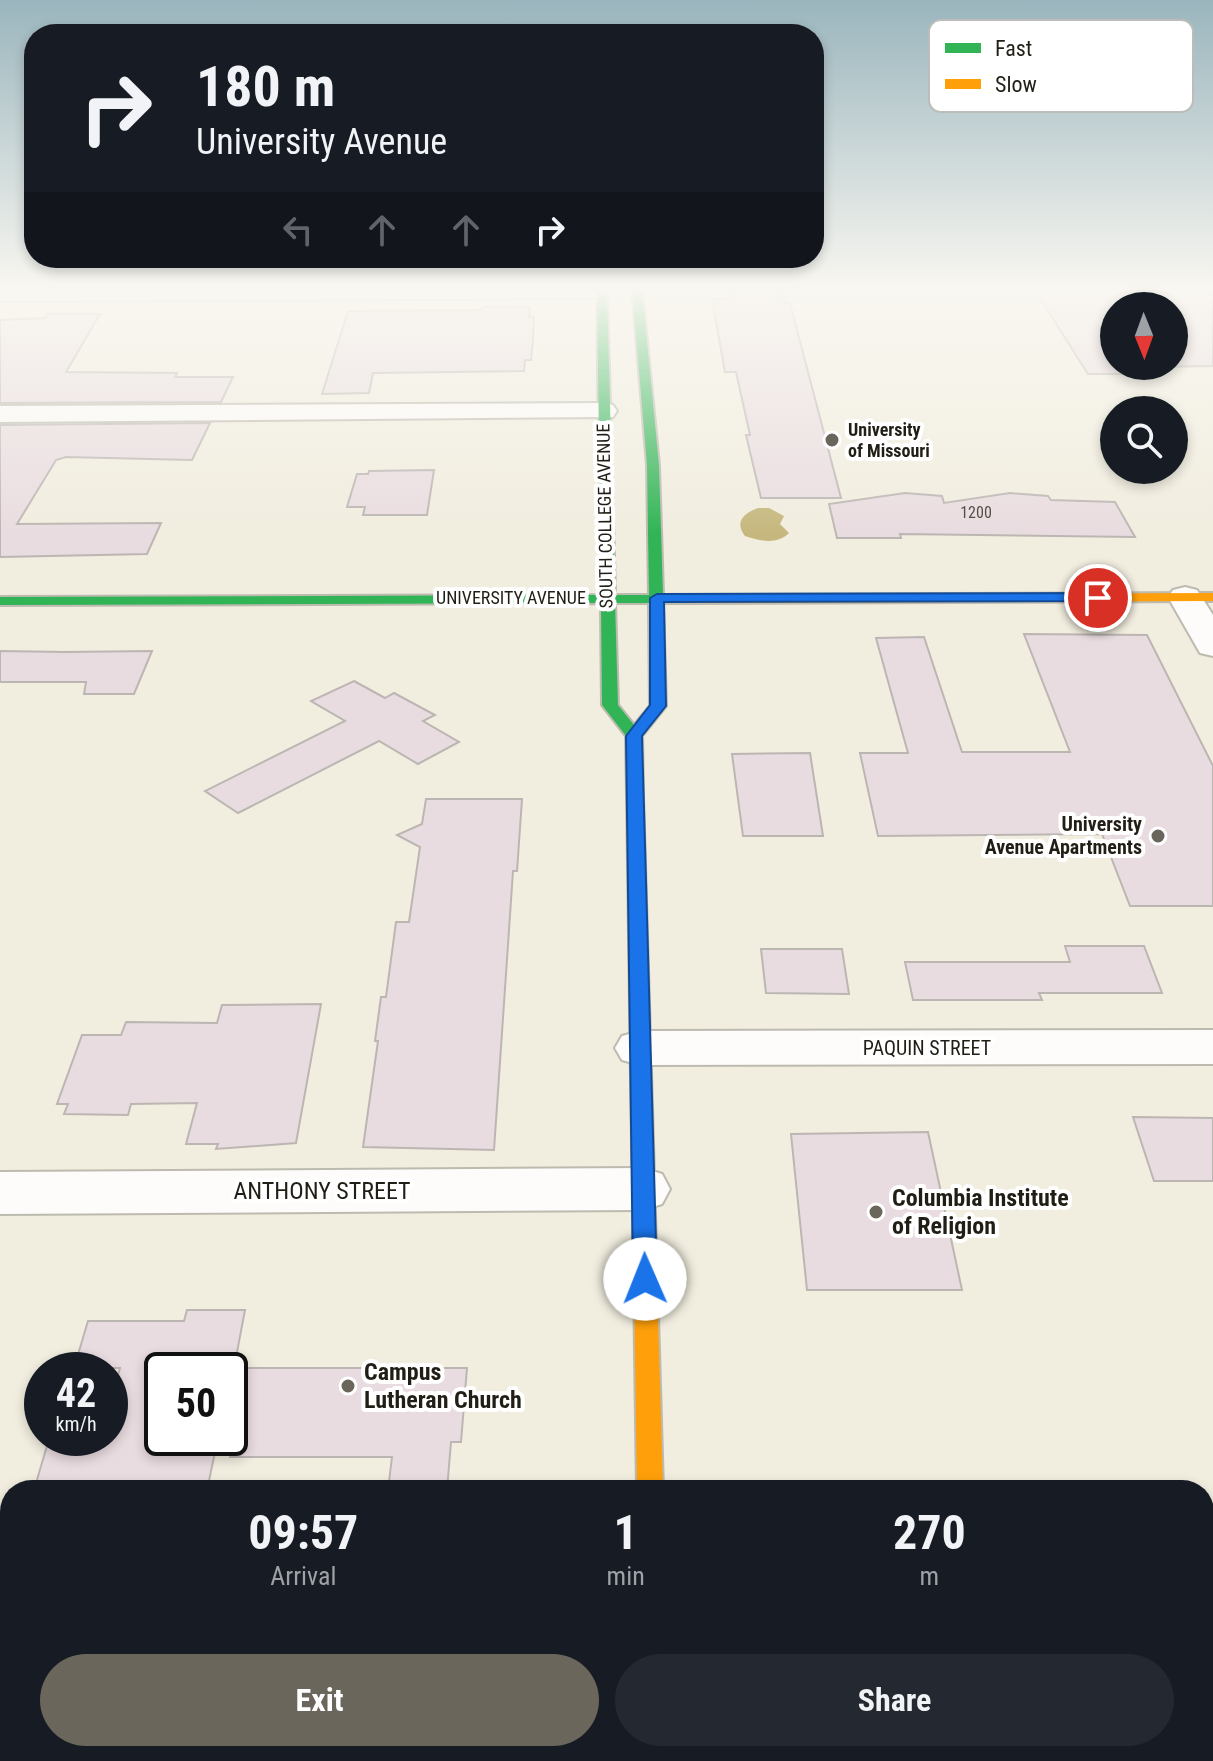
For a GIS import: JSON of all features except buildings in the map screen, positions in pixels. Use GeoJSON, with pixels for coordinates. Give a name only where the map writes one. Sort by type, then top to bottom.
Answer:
{"type":"FeatureCollection","features":[{"type":"Feature","properties":{"kind":"main road","name":"SOUTH COLLEGE AVENUE"},"geometry":{"type":"LineString","coordinates":[[603,371],[610,705],[634,736]]}},
{"type":"Feature","properties":{"kind":"main road"},"geometry":{"type":"LineString","coordinates":[[644,371],[653,465],[658,706],[634,736],[650,1480]]}},
{"type":"Feature","properties":{"kind":"main road","name":"UNIVERSITY AVENUE"},"geometry":{"type":"LineString","coordinates":[[0,601],[1199,597]]}},
{"type":"Feature","properties":{"kind":"street"},"geometry":{"type":"LineString","coordinates":[[0,414],[603,411]]}},
{"type":"Feature","properties":{"kind":"street"},"geometry":{"type":"LineString","coordinates":[[1199,597],[1213,645]]}},
{"type":"Feature","properties":{"kind":"street","name":"PAQUIN STREET"},"geometry":{"type":"LineString","coordinates":[[640,1048],[1213,1047]]}},
{"type":"Feature","properties":{"kind":"street","name":"ANTHONY STREET"},"geometry":{"type":"LineString","coordinates":[[0,1193],[643,1189]]}},
{"type":"Feature","properties":{"kind":"shaded area"},"geometry":{"type":"Polygon","coordinates":[[[758,508],[769,508],[784,516],[780,524],[789,533],[774,541],[745,536],[740,526],[742,519],[758,508]]]}},
{"type":"Feature","properties":{"kind":"traffic: fast"},"geometry":{"type":"LineString","coordinates":[[604,371],[610,705],[634,736],[635,796]]}},
{"type":"Feature","properties":{"kind":"traffic: fast"},"geometry":{"type":"LineString","coordinates":[[634,736],[658,706],[653,465],[644,371]]}},
{"type":"Feature","properties":{"kind":"traffic: fast"},"geometry":{"type":"LineString","coordinates":[[0,601],[693,599]]}},
{"type":"Feature","properties":{"kind":"traffic: slow"},"geometry":{"type":"LineString","coordinates":[[693,599],[1213,597]]}},
{"type":"Feature","properties":{"kind":"traffic: slow"},"geometry":{"type":"LineString","coordinates":[[635,796],[650,1480]]}},
{"type":"Feature","properties":{"kind":"place","name":"University of Missouri"},"geometry":{"type":"Point","coordinates":[832,440]}},
{"type":"Feature","properties":{"kind":"place","name":"University Avenue Apartments"},"geometry":{"type":"Point","coordinates":[1158,836]}},
{"type":"Feature","properties":{"kind":"place","name":"Columbia Institute of Religion"},"geometry":{"type":"Point","coordinates":[876,1212]}},
{"type":"Feature","properties":{"kind":"place","name":"Campus Lutheran Church"},"geometry":{"type":"Point","coordinates":[348,1386]}},
{"type":"Feature","properties":{"kind":"route"},"geometry":{"type":"LineString","coordinates":[[645,1279],[634,736],[658,706],[657,598],[1098,598]]}}]}
